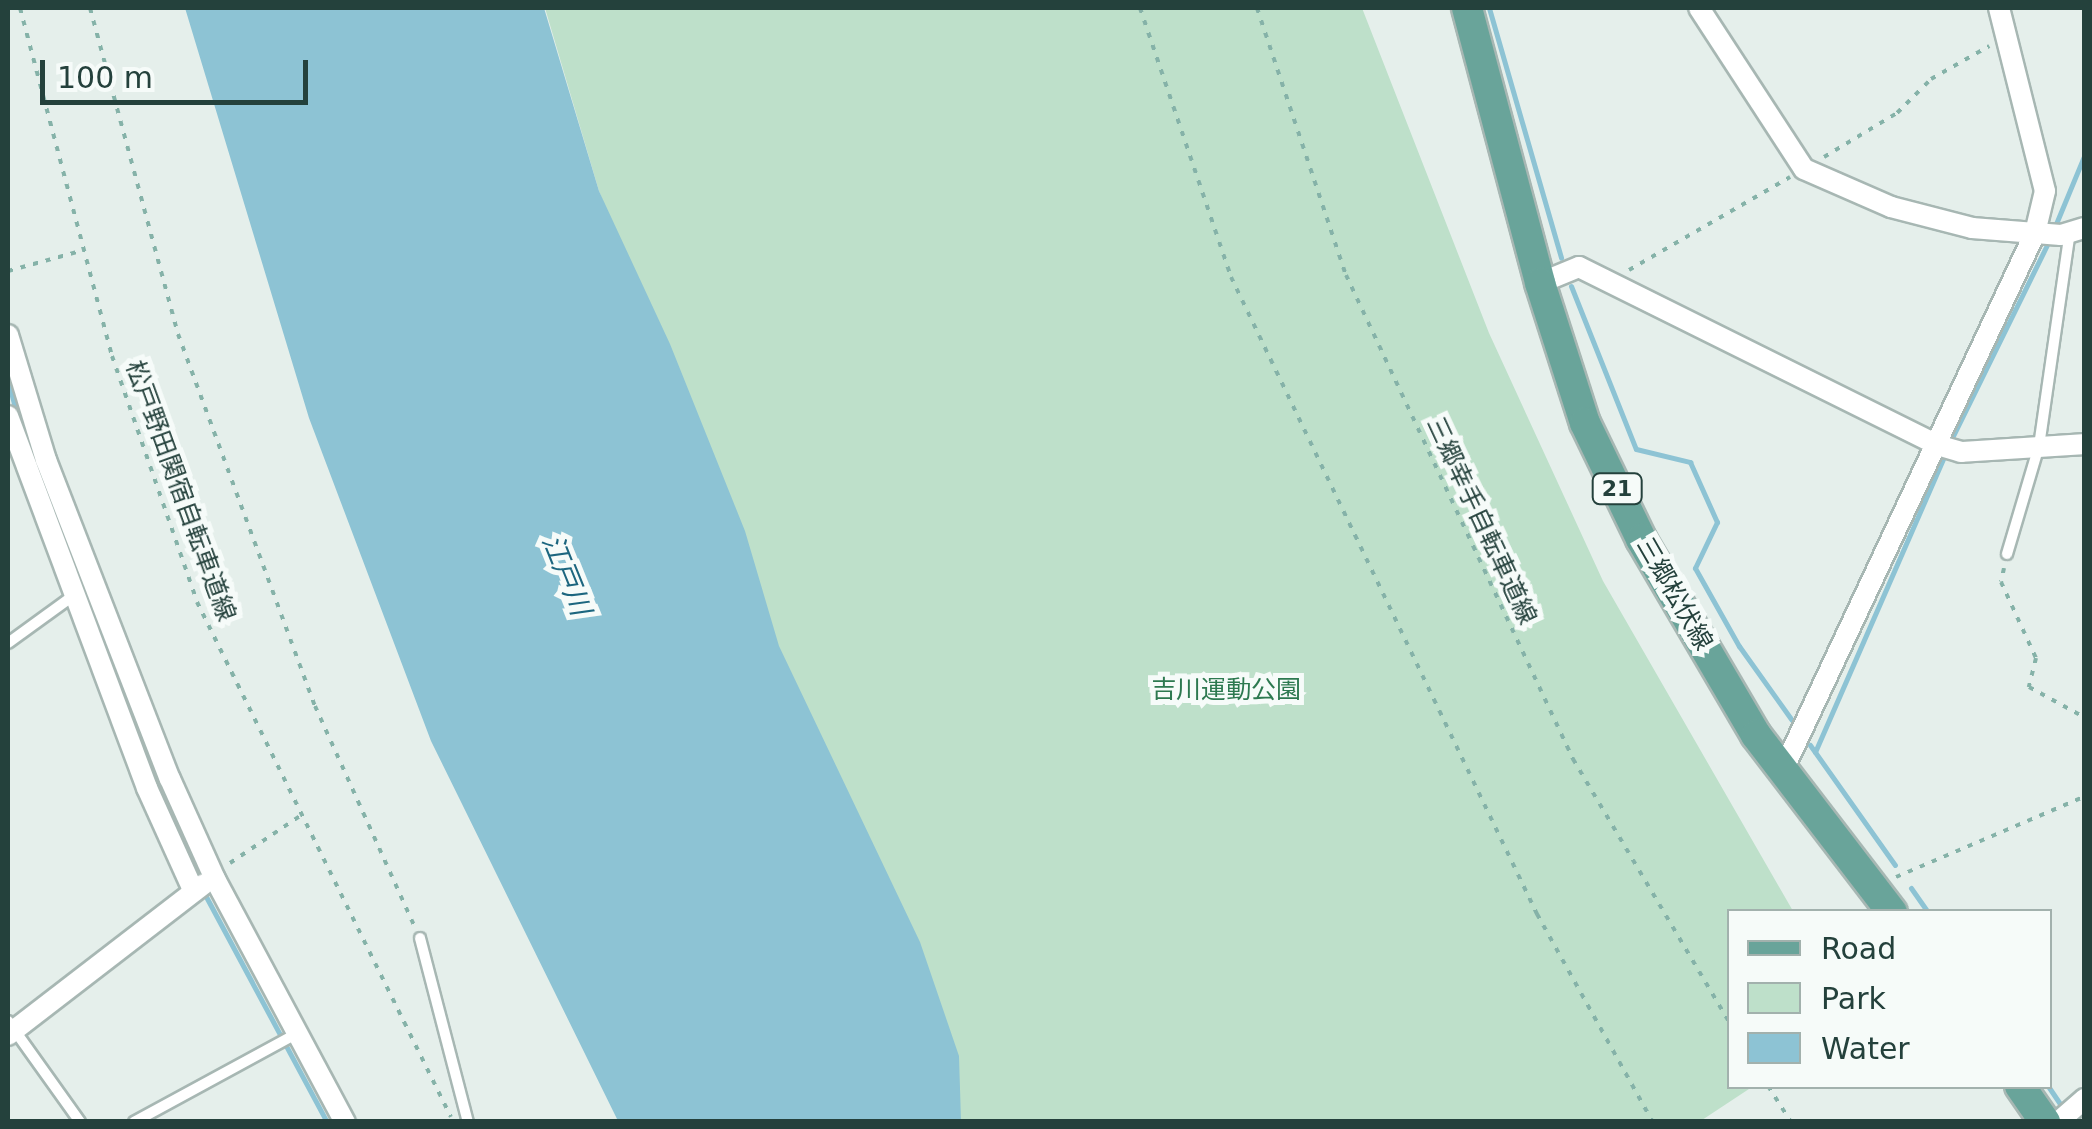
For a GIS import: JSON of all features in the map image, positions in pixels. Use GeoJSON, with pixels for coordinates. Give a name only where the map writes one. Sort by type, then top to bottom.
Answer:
{"type":"FeatureCollection","features":[{"type":"Feature","properties":{"kind":"main road","name":"三郷松伏線"},"geometry":{"type":"LineString","coordinates":[[1467,8],[1540,283],[1585,422],[1641,539],[1756,735],[1882,899]]}},
{"type":"Feature","properties":{"kind":"main road"},"geometry":{"type":"LineString","coordinates":[[2022,1089],[2045,1122]]}},
{"type":"Feature","properties":{"kind":"street"},"geometry":{"type":"LineString","coordinates":[[1699,8],[1804,168],[1891,207],[1972,228],[2035,233],[2078,230]]}},
{"type":"Feature","properties":{"kind":"street"},"geometry":{"type":"LineString","coordinates":[[1783,770],[2035,233],[2045,191],[2000,8]]}},
{"type":"Feature","properties":{"kind":"street"},"geometry":{"type":"LineString","coordinates":[[1540,283],[1579,267],[1937,446],[1961,452],[2084,444]]}},
{"type":"Feature","properties":{"kind":"street"},"geometry":{"type":"LineString","coordinates":[[8,335],[92,584],[213,875],[345,1122]]}},
{"type":"Feature","properties":{"kind":"street"},"geometry":{"type":"LineString","coordinates":[[8,416],[72,596],[193,890]]}},
{"type":"Feature","properties":{"kind":"street"},"geometry":{"type":"LineString","coordinates":[[10,1029],[213,875]]}},
{"type":"Feature","properties":{"kind":"street"},"geometry":{"type":"LineString","coordinates":[[2058,1122],[2084,1099]]}},
{"type":"Feature","properties":{"kind":"lane"},"geometry":{"type":"LineString","coordinates":[[2007,554],[2039,446],[2078,230]]}},
{"type":"Feature","properties":{"kind":"lane"},"geometry":{"type":"LineString","coordinates":[[8,643],[72,596]]}},
{"type":"Feature","properties":{"kind":"lane"},"geometry":{"type":"LineString","coordinates":[[420,938],[468,1122]]}},
{"type":"Feature","properties":{"kind":"lane"},"geometry":{"type":"LineString","coordinates":[[10,1029],[80,1122]]}},
{"type":"Feature","properties":{"kind":"lane"},"geometry":{"type":"LineString","coordinates":[[134,1122],[296,1034]]}},
{"type":"Feature","properties":{"kind":"path","name":"松戸野田関宿自転車道線"},"geometry":{"type":"LineString","coordinates":[[20,8],[112,356],[198,602],[300,816],[454,1122]]}},
{"type":"Feature","properties":{"kind":"path"},"geometry":{"type":"LineString","coordinates":[[90,8],[178,334],[315,706],[420,938]]}},
{"type":"Feature","properties":{"kind":"path"},"geometry":{"type":"LineString","coordinates":[[1140,8],[1231,277],[1537,914],[1653,1122]]}},
{"type":"Feature","properties":{"kind":"path","name":"三郷幸手自転車道線"},"geometry":{"type":"LineString","coordinates":[[1258,8],[1362,310],[1573,759],[1727,1018]]}},
{"type":"Feature","properties":{"kind":"path"},"geometry":{"type":"LineString","coordinates":[[8,271],[84,250]]}},
{"type":"Feature","properties":{"kind":"path"},"geometry":{"type":"LineString","coordinates":[[2007,554],[2002,582],[2036,658],[2029,687],[2084,717]]}},
{"type":"Feature","properties":{"kind":"path"},"geometry":{"type":"LineString","coordinates":[[1882,899],[2084,797]]}},
{"type":"Feature","properties":{"kind":"path"},"geometry":{"type":"LineString","coordinates":[[213,875],[300,816]]}},
{"type":"Feature","properties":{"kind":"path"},"geometry":{"type":"LineString","coordinates":[[1770,1089],[1791,1122]]}},
{"type":"Feature","properties":{"kind":"green space","name":"吉川運動公園"},"geometry":{"type":"Polygon","coordinates":[[[545,8],[1362,8],[1489,333],[1603,581],[1792,909],[1727,909],[1727,1089],[1749,1089],[1699,1122],[960,1121],[599,191],[545,8]]]}},
{"type":"Feature","properties":{"kind":"water","name":"江戸川"},"geometry":{"type":"Polygon","coordinates":[[[185,8],[544,8],[599,191],[670,344],[745,531],[779,646],[920,942],[959,1056],[961,1121],[618,1121],[431,741],[309,418],[185,8]]]}},
{"type":"Feature","properties":{"kind":"waterway"},"geometry":{"type":"LineString","coordinates":[[1489,8],[1561,258]]}},
{"type":"Feature","properties":{"kind":"waterway"},"geometry":{"type":"LineString","coordinates":[[2053,231],[2084,156]]}},
{"type":"Feature","properties":{"kind":"waterway"},"geometry":{"type":"LineString","coordinates":[[1950,442],[2049,241]]}},
{"type":"Feature","properties":{"kind":"waterway"},"geometry":{"type":"LineString","coordinates":[[1571,286],[1636,449],[1690,462],[1717,522],[1695,568],[1739,646],[1791,719]]}},
{"type":"Feature","properties":{"kind":"waterway"},"geometry":{"type":"LineString","coordinates":[[8,381],[17,415]]}},
{"type":"Feature","properties":{"kind":"waterway"},"geometry":{"type":"LineString","coordinates":[[1815,752],[1946,452]]}},
{"type":"Feature","properties":{"kind":"waterway"},"geometry":{"type":"LineString","coordinates":[[1810,745],[1895,865]]}},
{"type":"Feature","properties":{"kind":"waterway"},"geometry":{"type":"LineString","coordinates":[[1911,888],[1926,909]]}},
{"type":"Feature","properties":{"kind":"waterway"},"geometry":{"type":"LineString","coordinates":[[203,891],[327,1122]]}},
{"type":"Feature","properties":{"kind":"waterway"},"geometry":{"type":"LineString","coordinates":[[2050,1089],[2060,1104]]}}]}
